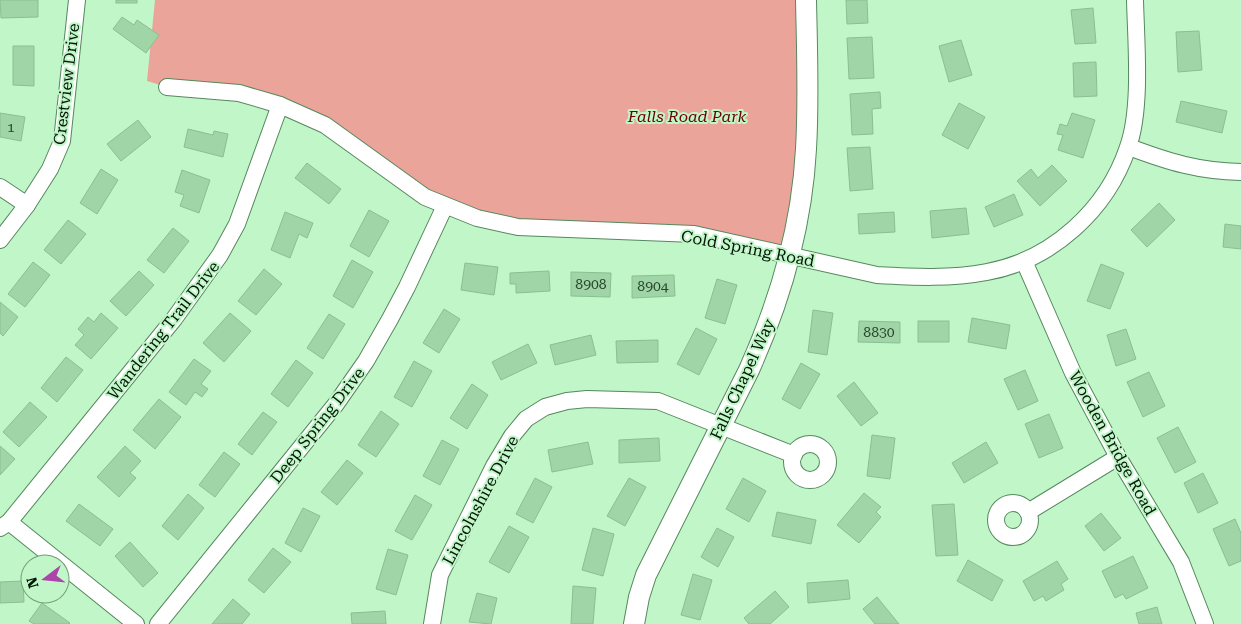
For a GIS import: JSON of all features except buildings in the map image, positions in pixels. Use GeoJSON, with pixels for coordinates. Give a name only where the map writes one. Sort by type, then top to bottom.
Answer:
{"type":"FeatureCollection","features":[{"type":"Feature","properties":{"kind":"street","name":"Crestview Drive"},"geometry":{"type":"LineString","coordinates":[[0,240],[27,205],[50,169],[62,141],[77,0]]}},
{"type":"Feature","properties":{"kind":"street","name":"Falls Chapel Way"},"geometry":{"type":"LineString","coordinates":[[634,624],[639,597],[646,575],[763,339],[790,254],[806,151],[806,0]]}},
{"type":"Feature","properties":{"kind":"street","name":"Cold Spring Road"},"geometry":{"type":"LineString","coordinates":[[167,87],[239,93],[280,105],[325,125],[425,197],[477,218],[518,227],[694,234],[877,275],[969,275],[1007,267],[1045,250],[1064,237],[1088,216],[1112,183],[1129,147],[1134,120],[1136,99],[1135,0]]}},
{"type":"Feature","properties":{"kind":"street","name":"Wandering Trail Drive"},"geometry":{"type":"LineString","coordinates":[[4,525],[174,319],[220,256],[236,224],[280,105]]}},
{"type":"Feature","properties":{"kind":"street"},"geometry":{"type":"LineString","coordinates":[[1129,147],[1166,161],[1191,167],[1213,171],[1241,172]]}},
{"type":"Feature","properties":{"kind":"street"},"geometry":{"type":"LineString","coordinates":[[0,187],[27,205]]}},
{"type":"Feature","properties":{"kind":"street","name":"Deep Spring Drive"},"geometry":{"type":"LineString","coordinates":[[158,624],[324,420],[366,361],[407,287],[445,206]]}},
{"type":"Feature","properties":{"kind":"street","name":"Wooden Bridge Road"},"geometry":{"type":"LineString","coordinates":[[1024,261],[1073,373],[1118,457],[1181,562],[1205,624]]}},
{"type":"Feature","properties":{"kind":"street","name":"Lincolnshire Drive"},"geometry":{"type":"LineString","coordinates":[[432,624],[440,576],[494,466],[512,436],[526,419],[545,408],[567,401],[587,399],[658,401],[794,455]]}},
{"type":"Feature","properties":{"kind":"street"},"geometry":{"type":"LineString","coordinates":[[1028,512],[1118,457]]}},
{"type":"Feature","properties":{"kind":"street"},"geometry":{"type":"LineString","coordinates":[[4,525],[136,624]]}},
{"type":"Feature","properties":{"kind":"green space","name":"Falls Road Park"},"geometry":{"type":"Polygon","coordinates":[[[155,0],[806,0],[790,254],[694,234],[477,218],[280,105],[167,87],[147,81],[155,0]]]}}]}
